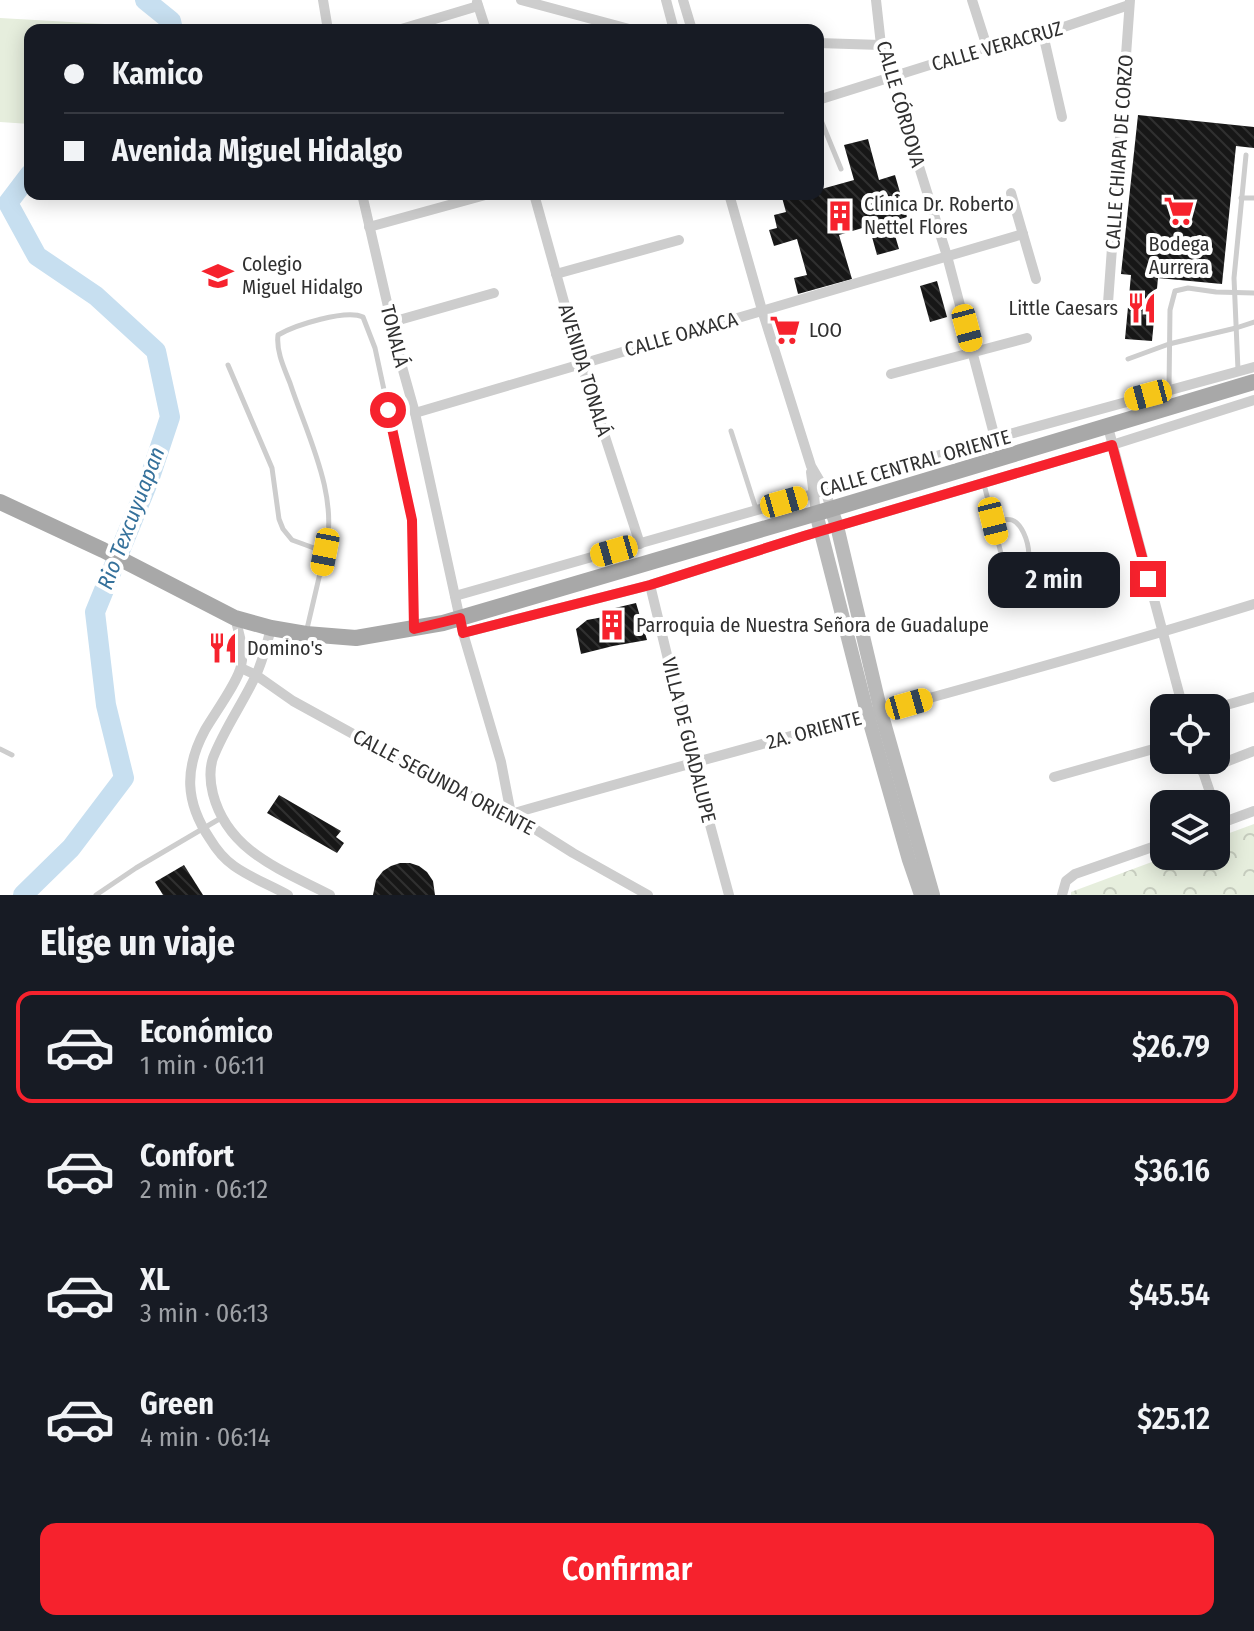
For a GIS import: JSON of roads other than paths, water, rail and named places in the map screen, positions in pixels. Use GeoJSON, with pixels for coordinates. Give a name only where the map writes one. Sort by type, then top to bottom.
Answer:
{"type":"FeatureCollection","features":[{"type":"Feature","properties":{"kind":"main road","name":"CALLE CENTRAL ORIENTE"},"geometry":{"type":"LineString","coordinates":[[0,502],[103,550],[235,618],[306,634],[356,638],[462,625],[824,511],[1254,382]]}},
{"type":"Feature","properties":{"kind":"main road"},"geometry":{"type":"LineString","coordinates":[[824,511],[837,526],[874,714],[909,860],[921,895]]}},
{"type":"Feature","properties":{"kind":"main road"},"geometry":{"type":"LineString","coordinates":[[824,511],[820,531],[874,714],[933,895]]}},
{"type":"Feature","properties":{"kind":"street"},"geometry":{"type":"LineString","coordinates":[[323,0],[327,24]]}},
{"type":"Feature","properties":{"kind":"street"},"geometry":{"type":"LineString","coordinates":[[521,0],[611,24]]}},
{"type":"Feature","properties":{"kind":"street"},"geometry":{"type":"LineString","coordinates":[[666,0],[672,24]]}},
{"type":"Feature","properties":{"kind":"street"},"geometry":{"type":"LineString","coordinates":[[683,0],[690,24]]}},
{"type":"Feature","properties":{"kind":"street","name":"CALLE CÓRDOVA"},"geometry":{"type":"LineString","coordinates":[[876,0],[881,45],[947,256],[995,438]]}},
{"type":"Feature","properties":{"kind":"street"},"geometry":{"type":"LineString","coordinates":[[972,0],[987,47]]}},
{"type":"Feature","properties":{"kind":"street","name":"CALLE VERACRUZ"},"geometry":{"type":"LineString","coordinates":[[824,98],[987,47],[1043,34],[1129,2]]}},
{"type":"Feature","properties":{"kind":"street","name":"CALLE CHIAPA DE CORZO"},"geometry":{"type":"LineString","coordinates":[[1108,303],[1129,2]]}},
{"type":"Feature","properties":{"kind":"street"},"geometry":{"type":"LineString","coordinates":[[416,24],[477,3],[484,24]]}},
{"type":"Feature","properties":{"kind":"street"},"geometry":{"type":"LineString","coordinates":[[1043,34],[1062,117]]}},
{"type":"Feature","properties":{"kind":"street"},"geometry":{"type":"LineString","coordinates":[[824,43],[881,45]]}},
{"type":"Feature","properties":{"kind":"street"},"geometry":{"type":"LineString","coordinates":[[1011,193],[1036,279]]}},
{"type":"Feature","properties":{"kind":"street","name":"TONALÁ"},"geometry":{"type":"LineString","coordinates":[[363,200],[455,596],[501,762],[511,814]]}},
{"type":"Feature","properties":{"kind":"street"},"geometry":{"type":"LineString","coordinates":[[369,227],[467,200]]}},
{"type":"Feature","properties":{"kind":"street","name":"AVENIDA TONALÁ"},"geometry":{"type":"LineString","coordinates":[[536,200],[581,363],[640,544]]}},
{"type":"Feature","properties":{"kind":"street"},"geometry":{"type":"LineString","coordinates":[[731,200],[811,466],[825,490],[824,511]]}},
{"type":"Feature","properties":{"kind":"street","name":"CALLE OAXACA"},"geometry":{"type":"LineString","coordinates":[[415,413],[1023,234]]}},
{"type":"Feature","properties":{"kind":"street"},"geometry":{"type":"LineString","coordinates":[[556,274],[679,240]]}},
{"type":"Feature","properties":{"kind":"street"},"geometry":{"type":"LineString","coordinates":[[392,322],[494,293]]}},
{"type":"Feature","properties":{"kind":"street"},"geometry":{"type":"LineString","coordinates":[[891,374],[1027,338]]}},
{"type":"Feature","properties":{"kind":"street"},"geometry":{"type":"LineString","coordinates":[[455,596],[813,494],[995,438],[1254,367]]}},
{"type":"Feature","properties":{"kind":"street"},"geometry":{"type":"LineString","coordinates":[[462,625],[650,585],[1254,400]]}},
{"type":"Feature","properties":{"kind":"street"},"geometry":{"type":"LineString","coordinates":[[1108,427],[1179,694]]}},
{"type":"Feature","properties":{"kind":"street"},"geometry":{"type":"LineString","coordinates":[[811,466],[813,494],[824,511]]}},
{"type":"Feature","properties":{"kind":"street","name":"VILLA DE GUADALUPE"},"geometry":{"type":"LineString","coordinates":[[650,585],[729,895]]}},
{"type":"Feature","properties":{"kind":"street","name":"2A. ORIENTE"},"geometry":{"type":"LineString","coordinates":[[511,814],[874,714],[1254,604]]}},
{"type":"Feature","properties":{"kind":"street"},"geometry":{"type":"LineString","coordinates":[[235,618],[241,668],[191,762],[189,789],[203,829],[231,864],[288,895]]}},
{"type":"Feature","properties":{"kind":"street"},"geometry":{"type":"LineString","coordinates":[[271,628],[256,675],[212,760],[210,779],[221,818],[234,836],[251,852],[330,895]]}},
{"type":"Feature","properties":{"kind":"street","name":"CALLE SEGUNDA ORIENTE"},"geometry":{"type":"LineString","coordinates":[[241,668],[293,701],[432,777],[511,814],[648,895]]}},
{"type":"Feature","properties":{"kind":"street"},"geometry":{"type":"LineString","coordinates":[[1230,704],[1254,697]]}},
{"type":"Feature","properties":{"kind":"street"},"geometry":{"type":"LineString","coordinates":[[1054,777],[1150,750]]}},
{"type":"Feature","properties":{"kind":"street"},"geometry":{"type":"LineString","coordinates":[[1230,758],[1254,751]]}},
{"type":"Feature","properties":{"kind":"street"},"geometry":{"type":"LineString","coordinates":[[1230,820],[1254,811]]}},
{"type":"Feature","properties":{"kind":"street"},"geometry":{"type":"LineString","coordinates":[[1062,895],[1066,881],[1075,874],[1150,848]]}},
{"type":"Feature","properties":{"kind":"street"},"geometry":{"type":"LineString","coordinates":[[274,888],[283,871]]}},
{"type":"Feature","properties":{"kind":"lane"},"geometry":{"type":"LineString","coordinates":[[824,128],[841,169]]}},
{"type":"Feature","properties":{"kind":"lane"},"geometry":{"type":"LineString","coordinates":[[1238,371],[1234,278],[1246,155]]}},
{"type":"Feature","properties":{"kind":"lane"},"geometry":{"type":"LineString","coordinates":[[1241,198],[1254,198]]}},
{"type":"Feature","properties":{"kind":"lane"},"geometry":{"type":"LineString","coordinates":[[1169,389],[1170,310],[1175,291],[1188,288],[1254,293]]}},
{"type":"Feature","properties":{"kind":"lane"},"geometry":{"type":"LineString","coordinates":[[306,634],[329,537],[329,522],[322,473],[277,341],[278,335],[305,323],[354,313],[363,317],[375,348],[412,520],[414,629]]}},
{"type":"Feature","properties":{"kind":"lane"},"geometry":{"type":"LineString","coordinates":[[1128,359],[1169,344],[1254,322]]}},
{"type":"Feature","properties":{"kind":"lane"},"geometry":{"type":"LineString","coordinates":[[228,365],[272,468],[283,529],[292,540],[325,552]]}},
{"type":"Feature","properties":{"kind":"lane"},"geometry":{"type":"LineString","coordinates":[[731,431],[756,510]]}},
{"type":"Feature","properties":{"kind":"lane"},"geometry":{"type":"LineString","coordinates":[[983,483],[1006,574],[1015,576],[1024,572],[1030,562],[1021,526],[1008,519],[993,521]]}},
{"type":"Feature","properties":{"kind":"lane"},"geometry":{"type":"LineString","coordinates":[[0,749],[12,755]]}},
{"type":"Feature","properties":{"kind":"lane"},"geometry":{"type":"LineString","coordinates":[[96,895],[221,818]]}},
{"type":"Feature","properties":{"kind":"waterway","name":"Rio Texcuyuapan"},"geometry":{"type":"LineString","coordinates":[[145,0],[172,24]]}},
{"type":"Feature","properties":{"kind":"waterway","name":"Rio Texcuyuapan"},"geometry":{"type":"LineString","coordinates":[[23,895],[71,848],[124,778],[106,705],[95,612],[149,480],[170,417],[156,351],[96,296],[37,256],[8,203],[24,182]]}},
{"type":"Feature","properties":{"kind":"place","name":"Bodega Aurrera"},"geometry":{"type":"Point","coordinates":[1179,211]}},
{"type":"Feature","properties":{"kind":"place","name":"Clínica Dr. Roberto Nettel Flores"},"geometry":{"type":"Point","coordinates":[840,216]}},
{"type":"Feature","properties":{"kind":"place","name":"Colegio Miguel Hidalgo"},"geometry":{"type":"Point","coordinates":[218,276]}},
{"type":"Feature","properties":{"kind":"place","name":"Little Caesars"},"geometry":{"type":"Point","coordinates":[1142,308]}},
{"type":"Feature","properties":{"kind":"place","name":"LOO"},"geometry":{"type":"Point","coordinates":[785,330]}},
{"type":"Feature","properties":{"kind":"place","name":"Parroquia de Nuestra Señora de Guadalupe"},"geometry":{"type":"Point","coordinates":[612,625]}},
{"type":"Feature","properties":{"kind":"place","name":"Domino's"},"geometry":{"type":"Point","coordinates":[223,648]}}]}
